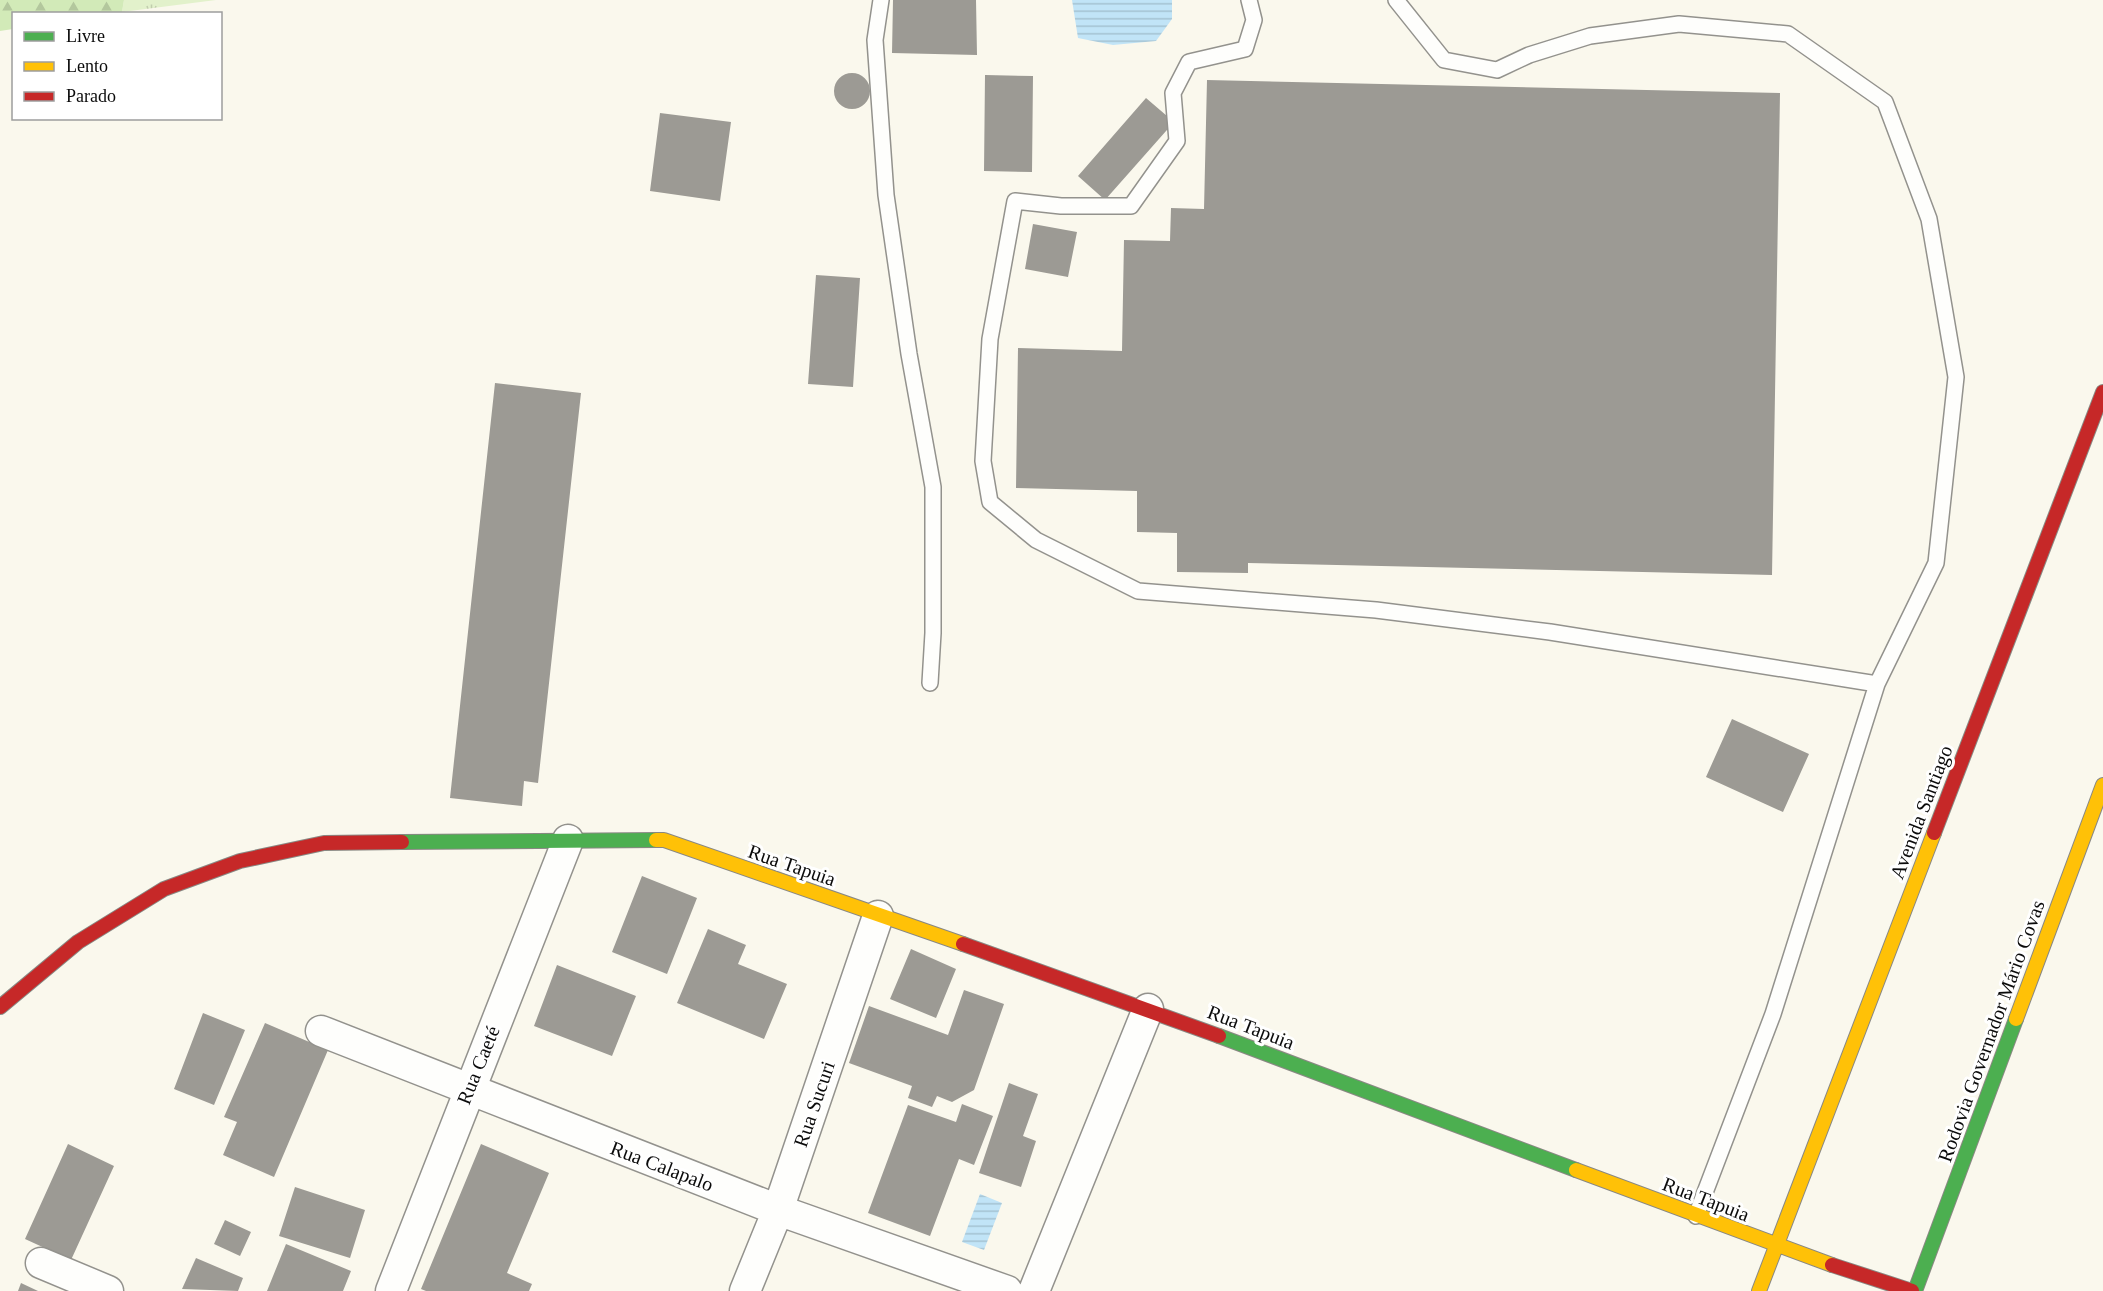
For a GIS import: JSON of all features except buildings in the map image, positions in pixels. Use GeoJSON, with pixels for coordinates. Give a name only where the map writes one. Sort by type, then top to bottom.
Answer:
{"type":"FeatureCollection","features":[{"type":"Feature","properties":{"kind":"main road","name":"Avenida Santiago"},"geometry":{"type":"LineString","coordinates":[[1759,1291],[2103,392]]}},
{"type":"Feature","properties":{"kind":"main road","name":"Rodovia Governador Mário Covas"},"geometry":{"type":"LineString","coordinates":[[1913,1291],[2103,785]]}},
{"type":"Feature","properties":{"kind":"main road","name":"Rua Tapuia"},"geometry":{"type":"LineString","coordinates":[[0,1007],[78,942],[164,889],[240,861],[324,843],[664,840],[1148,1009],[1776,1246],[1913,1291]]}},
{"type":"Feature","properties":{"kind":"street","name":"Rua Caeté"},"geometry":{"type":"LineString","coordinates":[[391,1291],[467,1091],[568,840]]}},
{"type":"Feature","properties":{"kind":"street","name":"Rua Sucuri"},"geometry":{"type":"LineString","coordinates":[[745,1291],[778,1210],[878,916]]}},
{"type":"Feature","properties":{"kind":"street"},"geometry":{"type":"LineString","coordinates":[[1034,1291],[1148,1009]]}},
{"type":"Feature","properties":{"kind":"street","name":"Rua Calapalo"},"geometry":{"type":"LineString","coordinates":[[321,1031],[467,1091],[778,1210],[1007,1291]]}},
{"type":"Feature","properties":{"kind":"street"},"geometry":{"type":"LineString","coordinates":[[41,1263],[108,1291]]}},
{"type":"Feature","properties":{"kind":"lane"},"geometry":{"type":"LineString","coordinates":[[881,0],[875,40],[886,195],[909,354],[933,487],[933,633],[930,683]]}},
{"type":"Feature","properties":{"kind":"lane"},"geometry":{"type":"LineString","coordinates":[[1249,0],[1254,20],[1245,49],[1189,62],[1173,93],[1178,141],[1131,206],[1061,206],[1015,201],[990,339],[983,461],[990,502],[1036,540],[1138,591],[1387,611],[1550,632],[1877,684]]}},
{"type":"Feature","properties":{"kind":"lane"},"geometry":{"type":"LineString","coordinates":[[1396,0],[1444,60],[1497,70],[1529,56],[1590,36],[1679,24],[1788,34],[1885,102],[1929,219],[1956,377],[1936,563],[1877,684],[1773,1014],[1696,1216]]}},
{"type":"Feature","properties":{"kind":"green space"},"geometry":{"type":"Polygon","coordinates":[[[0,0],[124,0],[122,12],[12,12],[12,29],[0,31],[0,0]]]}},
{"type":"Feature","properties":{"kind":"green space"},"geometry":{"type":"Polygon","coordinates":[[[124,0],[216,0],[122,12],[124,0]]]}},
{"type":"Feature","properties":{"kind":"water"},"geometry":{"type":"Polygon","coordinates":[[[1072,0],[1172,0],[1172,19],[1156,41],[1113,45],[1078,38],[1072,0]]]}},
{"type":"Feature","properties":{"kind":"water"},"geometry":{"type":"Polygon","coordinates":[[[980,1194],[1002,1203],[984,1250],[962,1242],[980,1194]]]}},
{"type":"Feature","properties":{"kind":"traffic: fast"},"geometry":{"type":"LineString","coordinates":[[402,842],[656,840]]}},
{"type":"Feature","properties":{"kind":"traffic: fast"},"geometry":{"type":"LineString","coordinates":[[1915,1291],[2016,1019]]}},
{"type":"Feature","properties":{"kind":"traffic: fast"},"geometry":{"type":"LineString","coordinates":[[1219,1036],[1576,1170]]}},
{"type":"Feature","properties":{"kind":"traffic: slow"},"geometry":{"type":"LineString","coordinates":[[2016,1019],[2103,785]]}},
{"type":"Feature","properties":{"kind":"traffic: slow"},"geometry":{"type":"LineString","coordinates":[[1759,1291],[1934,833]]}},
{"type":"Feature","properties":{"kind":"traffic: slow"},"geometry":{"type":"LineString","coordinates":[[656,840],[664,840],[963,944]]}},
{"type":"Feature","properties":{"kind":"traffic: slow"},"geometry":{"type":"LineString","coordinates":[[1576,1170],[1832,1265]]}},
{"type":"Feature","properties":{"kind":"traffic: jam"},"geometry":{"type":"LineString","coordinates":[[1934,833],[2103,392]]}},
{"type":"Feature","properties":{"kind":"traffic: jam"},"geometry":{"type":"LineString","coordinates":[[0,1007],[78,942],[164,889],[240,861],[324,843],[402,842]]}},
{"type":"Feature","properties":{"kind":"traffic: jam"},"geometry":{"type":"LineString","coordinates":[[963,944],[1219,1036]]}},
{"type":"Feature","properties":{"kind":"traffic: jam"},"geometry":{"type":"LineString","coordinates":[[1832,1265],[1912,1291]]}}]}
